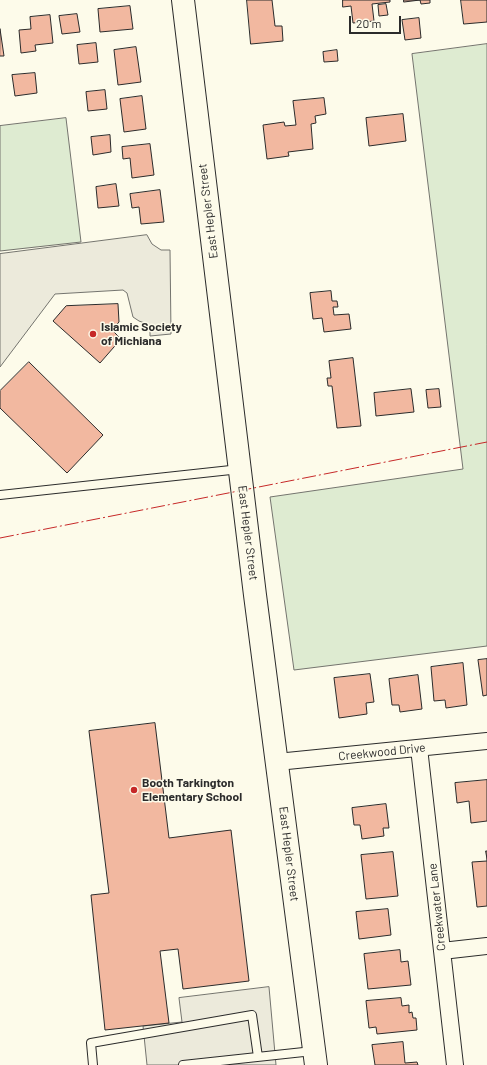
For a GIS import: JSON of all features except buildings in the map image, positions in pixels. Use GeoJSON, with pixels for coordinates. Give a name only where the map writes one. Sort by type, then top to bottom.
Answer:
{"type":"FeatureCollection","features":[{"type":"Feature","properties":{"kind":"street","name":"East Hepler Street"},"geometry":{"type":"LineString","coordinates":[[183,0],[240,469],[315,1058]]}},
{"type":"Feature","properties":{"kind":"street","name":"Creekwood Drive"},"geometry":{"type":"LineString","coordinates":[[277,762],[487,741]]}},
{"type":"Feature","properties":{"kind":"street","name":"Creekwater Lane"},"geometry":{"type":"LineString","coordinates":[[419,748],[455,1065]]}},
{"type":"Feature","properties":{"kind":"street"},"geometry":{"type":"LineString","coordinates":[[442,951],[487,946]]}},
{"type":"Feature","properties":{"kind":"lane"},"geometry":{"type":"LineString","coordinates":[[0,495],[240,469]]}},
{"type":"Feature","properties":{"kind":"lane"},"geometry":{"type":"LineString","coordinates":[[93,1065],[91,1043],[252,1015],[258,1057]]}},
{"type":"Feature","properties":{"kind":"lane"},"geometry":{"type":"LineString","coordinates":[[183,1065],[258,1057],[315,1058]]}},
{"type":"Feature","properties":{"kind":"green space"},"geometry":{"type":"Polygon","coordinates":[[[487,44],[487,646],[294,670],[270,497],[463,469],[412,54],[487,44]]]}},
{"type":"Feature","properties":{"kind":"green space"},"geometry":{"type":"Polygon","coordinates":[[[66,118],[81,242],[0,251],[0,126],[66,118]]]}},
{"type":"Feature","properties":{"kind":"shaded area"},"geometry":{"type":"Polygon","coordinates":[[[147,235],[152,244],[161,250],[170,250],[171,334],[150,336],[150,325],[133,317],[127,293],[123,290],[55,294],[0,367],[0,254],[147,235]]]}},
{"type":"Feature","properties":{"kind":"shaded area"},"geometry":{"type":"Polygon","coordinates":[[[269,987],[276,1065],[147,1065],[143,1026],[182,1022],[179,998],[269,987]]]}},
{"type":"Feature","properties":{"kind":"power"},"geometry":{"type":"LineString","coordinates":[[0,538],[487,442]]}},
{"type":"Feature","properties":{"kind":"place","name":"Islamic Society of Michiana"},"geometry":{"type":"Point","coordinates":[93,334]}},
{"type":"Feature","properties":{"kind":"place","name":"Booth Tarkington Elementary School"},"geometry":{"type":"Point","coordinates":[134,790]}}]}
